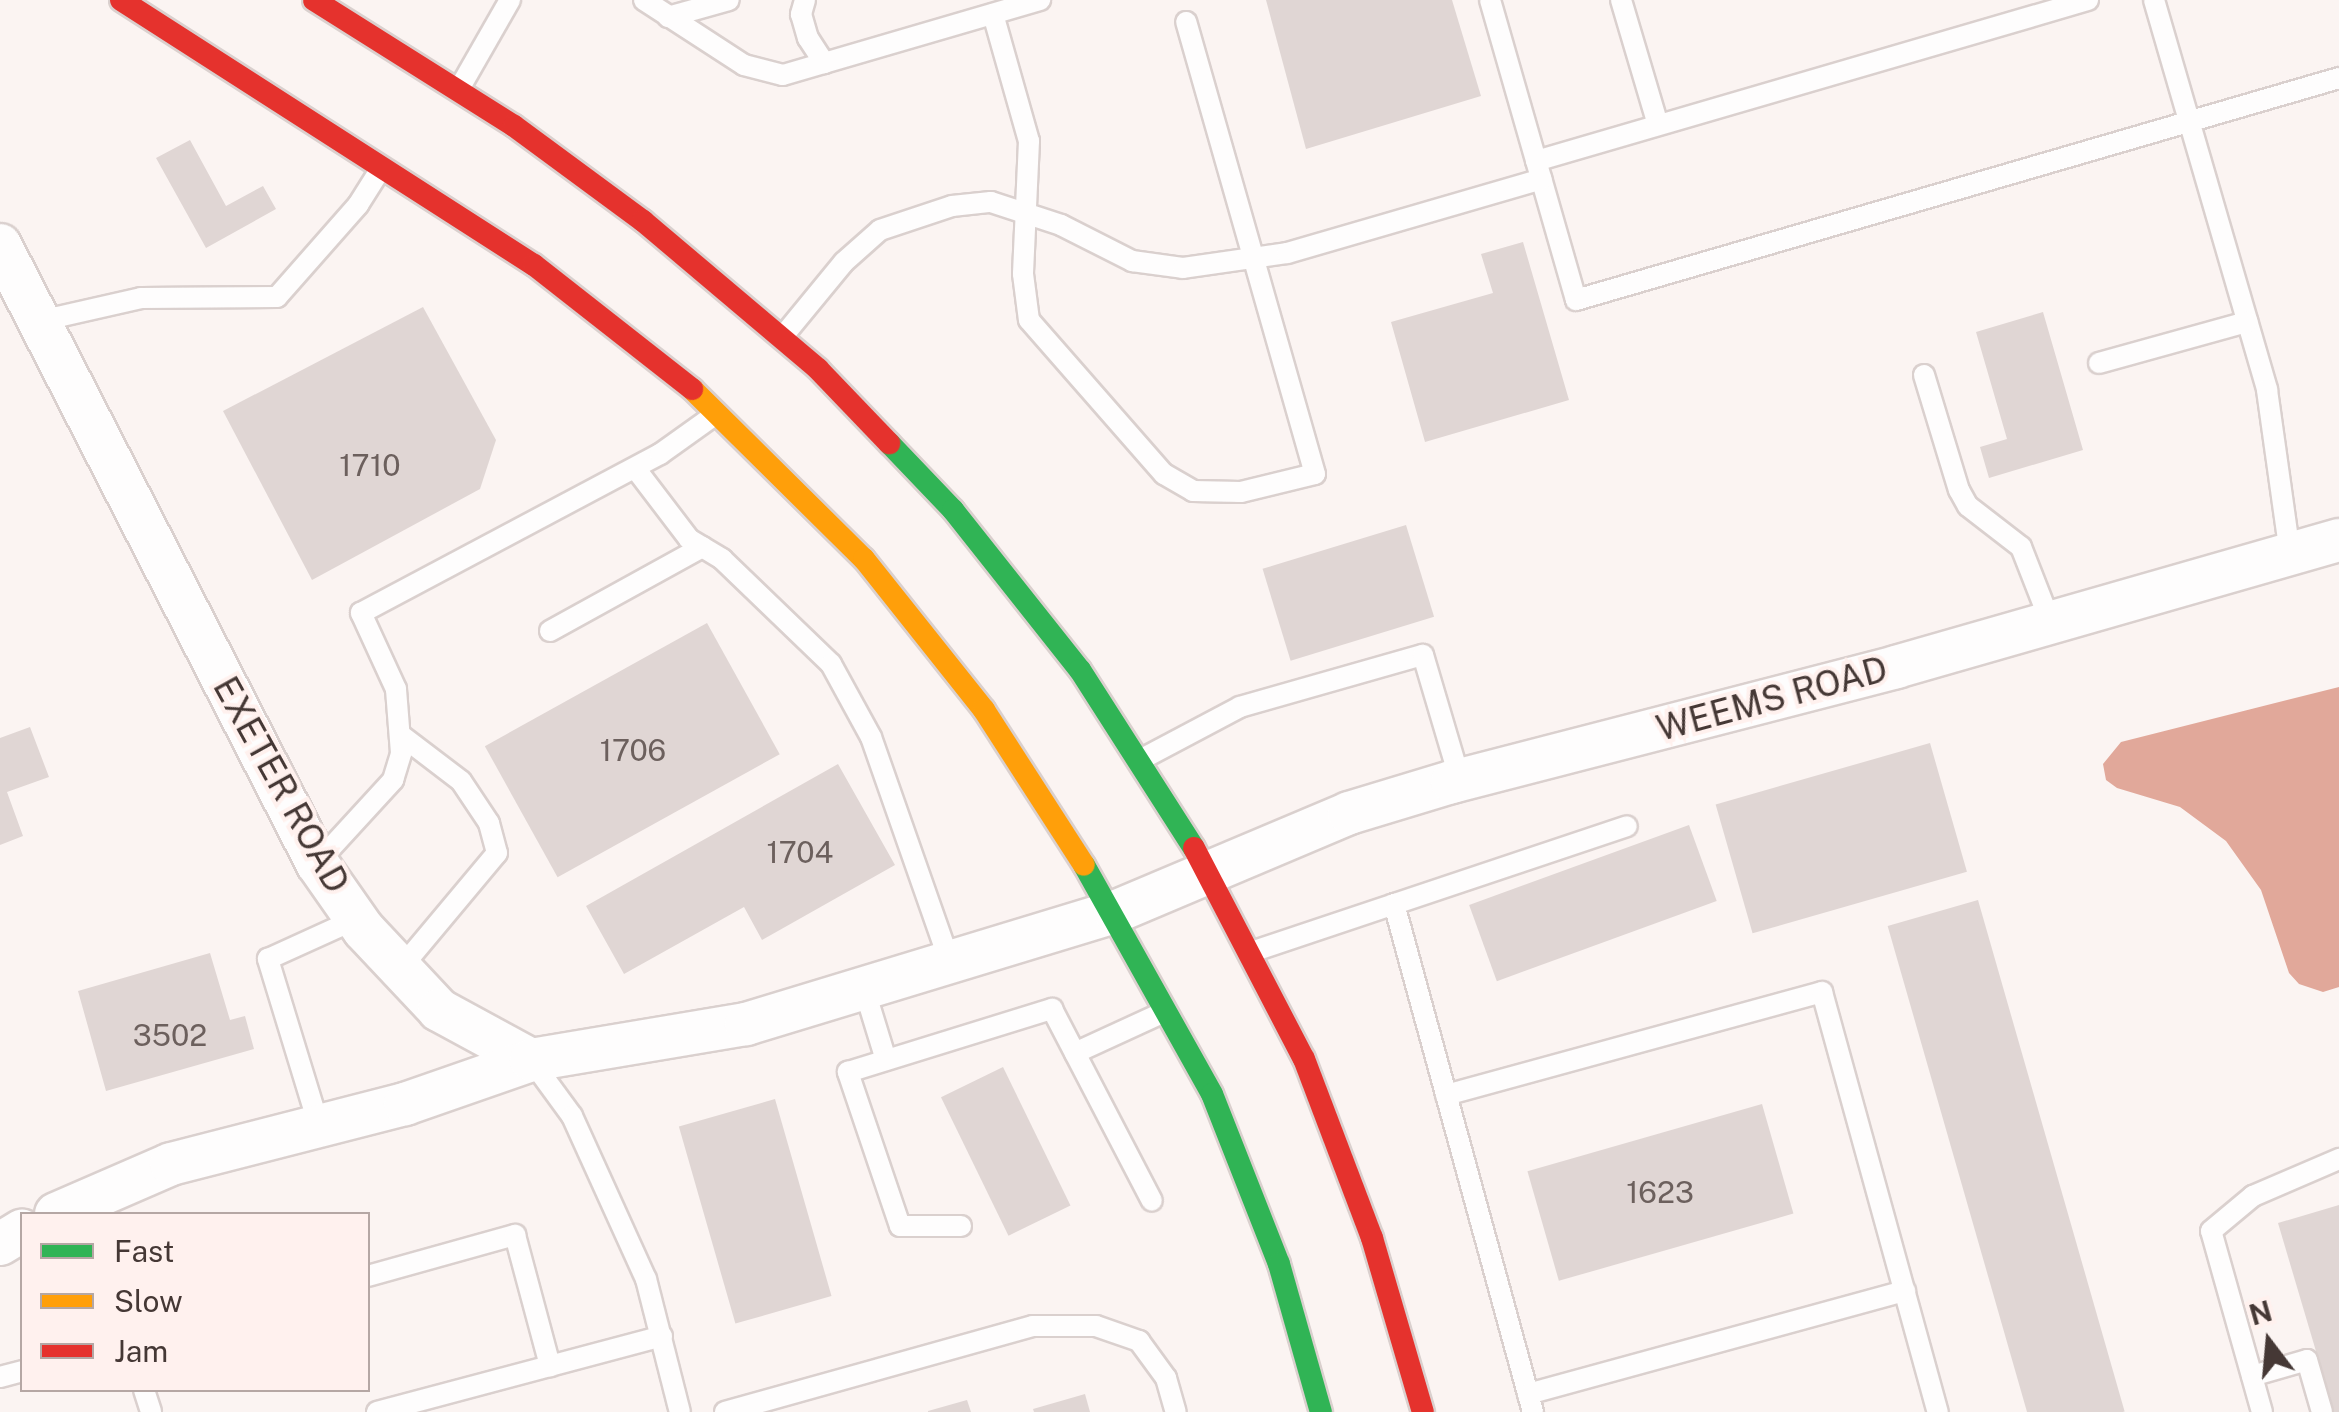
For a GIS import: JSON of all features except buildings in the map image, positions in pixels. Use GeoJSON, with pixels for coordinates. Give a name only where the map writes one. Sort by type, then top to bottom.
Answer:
{"type":"FeatureCollection","features":[{"type":"Feature","properties":{"kind":"main road"},"geometry":{"type":"LineString","coordinates":[[121,0],[384,164],[534,265],[720,411],[864,559],[984,710],[1115,912],[1212,1094],[1275,1255],[1321,1412]]}},
{"type":"Feature","properties":{"kind":"main road"},"geometry":{"type":"LineString","coordinates":[[314,0],[458,91],[642,220],[782,338],[953,510],[1080,670],[1210,871],[1304,1059],[1365,1220],[1423,1412]]}},
{"type":"Feature","properties":{"kind":"street","name":"EXETER ROAD"},"geometry":{"type":"LineString","coordinates":[[0,245],[10,290],[40,322],[317,864],[400,969],[460,1026],[531,1060]]}},
{"type":"Feature","properties":{"kind":"street","name":"WEEMS ROAD"},"geometry":{"type":"LineString","coordinates":[[1210,871],[1349,813],[1460,780],[2339,540]]}},
{"type":"Feature","properties":{"kind":"street"},"geometry":{"type":"LineString","coordinates":[[82,1209],[171,1164],[318,1126],[531,1060],[746,1024],[1115,912],[1210,871]]}},
{"type":"Feature","properties":{"kind":"lane"},"geometry":{"type":"LineString","coordinates":[[458,91],[510,0]]}},
{"type":"Feature","properties":{"kind":"lane"},"geometry":{"type":"LineString","coordinates":[[644,0],[744,65],[783,75],[1040,0]]}},
{"type":"Feature","properties":{"kind":"lane"},"geometry":{"type":"LineString","coordinates":[[668,17],[730,0]]}},
{"type":"Feature","properties":{"kind":"lane"},"geometry":{"type":"LineString","coordinates":[[806,0],[800,14],[808,38],[824,63]]}},
{"type":"Feature","properties":{"kind":"lane"},"geometry":{"type":"LineString","coordinates":[[1490,0],[1576,300],[2339,78]]}},
{"type":"Feature","properties":{"kind":"lane"},"geometry":{"type":"LineString","coordinates":[[1621,0],[1658,125]]}},
{"type":"Feature","properties":{"kind":"lane"},"geometry":{"type":"LineString","coordinates":[[782,338],[844,262],[880,230],[952,206],[991,202],[1159,267],[1254,258],[1538,170],[1658,125],[2088,0]]}},
{"type":"Feature","properties":{"kind":"lane"},"geometry":{"type":"LineString","coordinates":[[2154,0],[2247,322],[2279,457],[2290,553]]}},
{"type":"Feature","properties":{"kind":"lane"},"geometry":{"type":"LineString","coordinates":[[993,14],[1030,141],[1024,213],[1029,320],[1164,474],[1193,491],[1240,492],[1315,474],[1186,22]]}},
{"type":"Feature","properties":{"kind":"lane"},"geometry":{"type":"LineString","coordinates":[[40,322],[141,298],[277,297],[358,205],[384,164]]}},
{"type":"Feature","properties":{"kind":"lane"},"geometry":{"type":"LineString","coordinates":[[2099,363],[2247,322]]}},
{"type":"Feature","properties":{"kind":"lane"},"geometry":{"type":"LineString","coordinates":[[1924,375],[1959,490],[1968,506],[2021,547],[2050,621]]}},
{"type":"Feature","properties":{"kind":"lane"},"geometry":{"type":"LineString","coordinates":[[317,864],[393,780],[402,736],[396,689],[361,613],[635,468],[720,411]]}},
{"type":"Feature","properties":{"kind":"lane"},"geometry":{"type":"LineString","coordinates":[[635,468],[702,547],[831,664],[871,737],[950,962]]}},
{"type":"Feature","properties":{"kind":"lane"},"geometry":{"type":"LineString","coordinates":[[550,631],[702,547]]}},
{"type":"Feature","properties":{"kind":"lane"},"geometry":{"type":"LineString","coordinates":[[1139,760],[1240,708],[1423,655],[1460,780]]}},
{"type":"Feature","properties":{"kind":"lane"},"geometry":{"type":"LineString","coordinates":[[400,969],[497,853],[489,823],[462,781],[402,736]]}},
{"type":"Feature","properties":{"kind":"lane"},"geometry":{"type":"LineString","coordinates":[[1250,952],[1627,826]]}},
{"type":"Feature","properties":{"kind":"lane"},"geometry":{"type":"LineString","coordinates":[[1394,904],[1530,1403],[1905,1291]]}},
{"type":"Feature","properties":{"kind":"lane"},"geometry":{"type":"LineString","coordinates":[[318,1126],[268,959],[356,918]]}},
{"type":"Feature","properties":{"kind":"lane"},"geometry":{"type":"LineString","coordinates":[[864,988],[886,1060]]}},
{"type":"Feature","properties":{"kind":"lane"},"geometry":{"type":"LineString","coordinates":[[1446,1095],[1822,992],[1938,1412]]}},
{"type":"Feature","properties":{"kind":"lane"},"geometry":{"type":"LineString","coordinates":[[961,1226],[900,1226],[848,1072],[1052,1009],[1152,1201]]}},
{"type":"Feature","properties":{"kind":"lane"},"geometry":{"type":"LineString","coordinates":[[1075,1053],[1168,1011]]}},
{"type":"Feature","properties":{"kind":"lane"},"geometry":{"type":"LineString","coordinates":[[531,1060],[572,1116],[646,1278],[680,1412]]}},
{"type":"Feature","properties":{"kind":"lane"},"geometry":{"type":"LineString","coordinates":[[2262,1412],[2211,1231],[2253,1196],[2339,1160]]}},
{"type":"Feature","properties":{"kind":"lane"},"geometry":{"type":"LineString","coordinates":[[370,1275],[515,1235],[550,1366]]}},
{"type":"Feature","properties":{"kind":"lane"},"geometry":{"type":"LineString","coordinates":[[724,1412],[1049,1326],[1096,1326],[1139,1341],[1166,1378],[1176,1412]]}},
{"type":"Feature","properties":{"kind":"lane"},"geometry":{"type":"LineString","coordinates":[[377,1412],[662,1336]]}},
{"type":"Feature","properties":{"kind":"lane"},"geometry":{"type":"LineString","coordinates":[[2252,1376],[2307,1360],[2322,1412]]}},
{"type":"Feature","properties":{"kind":"shaded area"},"geometry":{"type":"Polygon","coordinates":[[[2339,687],[2339,987],[2323,992],[2299,984],[2289,973],[2261,890],[2226,841],[2180,807],[2117,788],[2106,780],[2103,764],[2121,742],[2339,687]]]}},
{"type":"Feature","properties":{"kind":"traffic: fast"},"geometry":{"type":"LineString","coordinates":[[889,443],[953,510],[1080,670],[1194,848]]}},
{"type":"Feature","properties":{"kind":"traffic: fast"},"geometry":{"type":"LineString","coordinates":[[1084,865],[1212,1094],[1279,1264],[1321,1412]]}},
{"type":"Feature","properties":{"kind":"traffic: slow"},"geometry":{"type":"LineString","coordinates":[[692,389],[864,559],[984,710],[1084,865]]}},
{"type":"Feature","properties":{"kind":"traffic: jam"},"geometry":{"type":"LineString","coordinates":[[121,0],[534,265],[692,389]]}},
{"type":"Feature","properties":{"kind":"traffic: jam"},"geometry":{"type":"LineString","coordinates":[[314,0],[514,126],[643,221],[818,369],[889,443]]}},
{"type":"Feature","properties":{"kind":"traffic: jam"},"geometry":{"type":"LineString","coordinates":[[1194,848],[1304,1059],[1372,1238],[1423,1412]]}}]}
